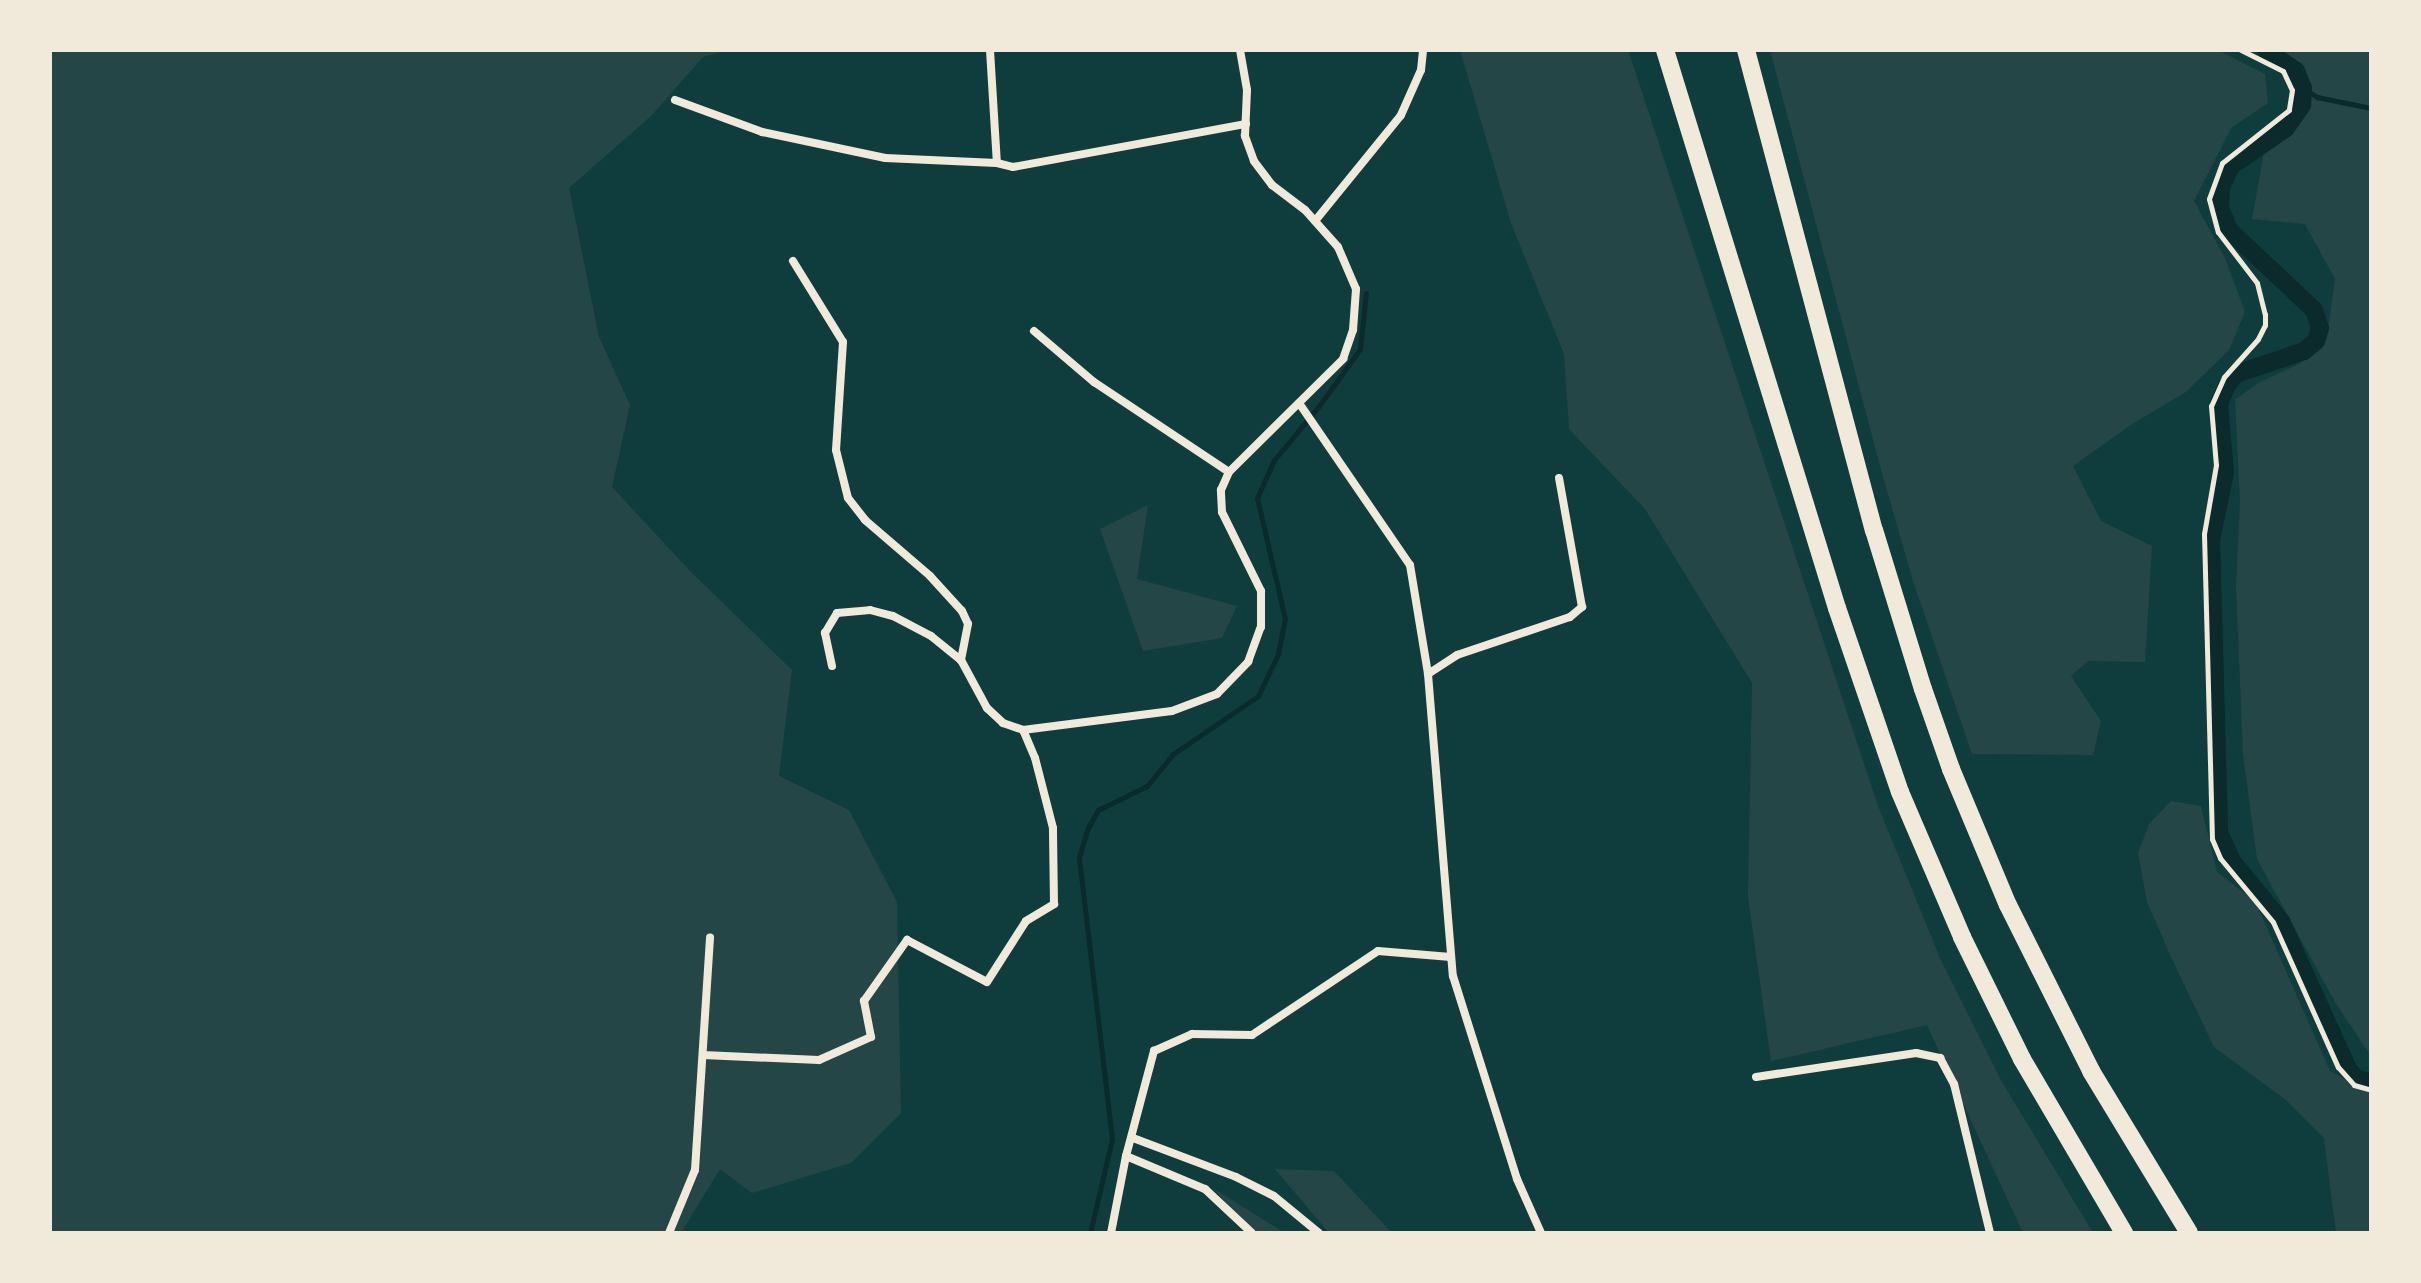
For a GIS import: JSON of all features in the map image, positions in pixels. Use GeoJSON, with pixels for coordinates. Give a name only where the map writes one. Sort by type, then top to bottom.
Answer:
{"type":"FeatureCollection","features":[{"type":"Feature","properties":{"kind":"highway"},"geometry":{"type":"LineString","coordinates":[[1665,50],[1837,608],[1900,792],[1962,937],[2022,1059],[2124,1233]]}},
{"type":"Feature","properties":{"kind":"highway"},"geometry":{"type":"LineString","coordinates":[[1746,50],[1874,530],[1951,769],[2008,905],[2057,1005],[2136,1150],[2189,1233]]}},
{"type":"Feature","properties":{"kind":"street"},"geometry":{"type":"LineString","coordinates":[[990,50],[997,163]]}},
{"type":"Feature","properties":{"kind":"street"},"geometry":{"type":"LineString","coordinates":[[832,666],[825,633],[830,619],[844,612],[870,610],[893,616],[931,636],[961,660],[987,708],[1003,723],[1023,730],[1172,711],[1217,694],[1248,662],[1261,627],[1261,591],[1222,512],[1221,490],[1229,472],[1301,406],[1343,359],[1353,330],[1356,289],[1338,247],[1315,221],[1264,176],[1249,150],[1247,90],[1240,50]]}},
{"type":"Feature","properties":{"kind":"street"},"geometry":{"type":"LineString","coordinates":[[1315,221],[1401,115],[1421,70],[1423,50]]}},
{"type":"Feature","properties":{"kind":"street"},"geometry":{"type":"LineString","coordinates":[[675,100],[762,132],[885,158],[997,163],[1013,167],[1040,164],[1160,137],[1246,124]]}},
{"type":"Feature","properties":{"kind":"street"},"geometry":{"type":"LineString","coordinates":[[793,261],[843,342],[836,450],[848,498],[865,520],[930,576],[962,611],[968,624],[961,660]]}},
{"type":"Feature","properties":{"kind":"street"},"geometry":{"type":"LineString","coordinates":[[1034,331],[1094,382],[1229,472]]}},
{"type":"Feature","properties":{"kind":"street"},"geometry":{"type":"LineString","coordinates":[[1301,406],[1410,565],[1428,674],[1453,976],[1517,1179],[1541,1233]]}},
{"type":"Feature","properties":{"kind":"street"},"geometry":{"type":"LineString","coordinates":[[1428,674],[1457,655],[1570,617],[1582,607],[1559,478]]}},
{"type":"Feature","properties":{"kind":"street"},"geometry":{"type":"LineString","coordinates":[[703,1055],[819,1060],[871,1037],[864,1001],[907,940],[987,982],[1026,921],[1054,904],[1053,828],[1035,758],[1023,730]]}},
{"type":"Feature","properties":{"kind":"street"},"geometry":{"type":"LineString","coordinates":[[669,1233],[695,1170],[710,937]]}},
{"type":"Feature","properties":{"kind":"street"},"geometry":{"type":"LineString","coordinates":[[1111,1233],[1126,1156],[1154,1051],[1192,1034],[1252,1035],[1378,951],[1451,957]]}},
{"type":"Feature","properties":{"kind":"street"},"geometry":{"type":"LineString","coordinates":[[1756,1077],[1916,1053],[1940,1058],[1954,1084],[1990,1233]]}},
{"type":"Feature","properties":{"kind":"street"},"geometry":{"type":"LineString","coordinates":[[1133,1138],[1236,1177],[1274,1196],[1319,1233]]}},
{"type":"Feature","properties":{"kind":"street"},"geometry":{"type":"LineString","coordinates":[[1126,1156],[1205,1189],[1252,1233]]}},
{"type":"Feature","properties":{"kind":"lane"},"geometry":{"type":"LineString","coordinates":[[2241,50],[2283,71],[2292,90],[2289,110],[2222,163],[2209,199],[2218,232],[2257,283],[2265,314],[2265,325],[2258,339],[2224,377],[2211,406],[2216,465],[2204,534],[2212,839],[2220,858],[2273,922],[2344,1077],[2354,1085],[2371,1090]]}},
{"type":"Feature","properties":{"kind":"shaded area"},"geometry":{"type":"Polygon","coordinates":[[[50,50],[728,50],[703,57],[651,116],[569,188],[599,337],[630,405],[612,487],[690,571],[792,670],[779,776],[849,810],[897,902],[901,1113],[851,1163],[752,1193],[720,1169],[681,1233],[50,1233],[50,50]]]}},
{"type":"Feature","properties":{"kind":"shaded area"},"geometry":{"type":"Polygon","coordinates":[[[1460,50],[1628,50],[1878,806],[1940,958],[2002,1082],[2093,1233],[2023,1233],[1927,1025],[1771,1061],[1748,897],[1752,683],[1645,509],[1569,429],[1564,354],[1511,223],[1460,50]]]}},
{"type":"Feature","properties":{"kind":"shaded area"},"geometry":{"type":"Polygon","coordinates":[[[1770,50],[2218,50],[2265,74],[2268,103],[2231,128],[2194,201],[2225,258],[2245,312],[2229,350],[2186,392],[2132,424],[2073,466],[2101,521],[2152,546],[2145,662],[2088,661],[2071,676],[2101,721],[2093,755],[1972,754],[1913,581],[1880,466],[1770,50]]]}},
{"type":"Feature","properties":{"kind":"shaded area"},"geometry":{"type":"Polygon","coordinates":[[[2266,50],[2371,50],[2371,1056],[2335,1002],[2257,859],[2243,754],[2236,587],[2240,502],[2235,400],[2258,383],[2301,363],[2329,323],[2335,279],[2305,224],[2252,219],[2264,152],[2297,118],[2297,85],[2266,50]]]}},
{"type":"Feature","properties":{"kind":"shaded area"},"geometry":{"type":"Polygon","coordinates":[[[1148,505],[1137,579],[1237,606],[1222,638],[1143,651],[1100,529],[1148,505]]]}},
{"type":"Feature","properties":{"kind":"shaded area"},"geometry":{"type":"Polygon","coordinates":[[[2171,801],[2201,806],[2217,872],[2255,901],[2330,1071],[2371,1093],[2371,1233],[2336,1233],[2324,1138],[2286,1100],[2214,1047],[2171,957],[2147,902],[2138,853],[2149,824],[2171,801]]]}},
{"type":"Feature","properties":{"kind":"shaded area"},"geometry":{"type":"Polygon","coordinates":[[[1275,1169],[1334,1171],[1392,1233],[1329,1233],[1275,1169]]]}},
{"type":"Feature","properties":{"kind":"shaded area"},"geometry":{"type":"Polygon","coordinates":[[[1213,1188],[1285,1233],[1251,1233],[1213,1188]]]}},
{"type":"Feature","properties":{"kind":"waterway"},"geometry":{"type":"LineString","coordinates":[[2266,50],[2296,71],[2303,88],[2302,105],[2285,129],[2231,166],[2221,187],[2220,208],[2230,231],[2314,310],[2320,328],[2316,341],[2304,351],[2236,374],[2227,385],[2219,404],[2225,473],[2211,540],[2219,832],[2232,861],[2281,921],[2348,1069],[2356,1078],[2371,1083]]}},
{"type":"Feature","properties":{"kind":"waterway"},"geometry":{"type":"LineString","coordinates":[[2303,88],[2317,97],[2371,108]]}},
{"type":"Feature","properties":{"kind":"waterway"},"geometry":{"type":"LineString","coordinates":[[1090,1233],[1112,1139],[1079,857],[1088,828],[1098,810],[1147,786],[1173,754],[1258,696],[1278,654],[1285,619],[1257,498],[1274,460],[1319,406],[1360,349],[1366,293]]}}]}
